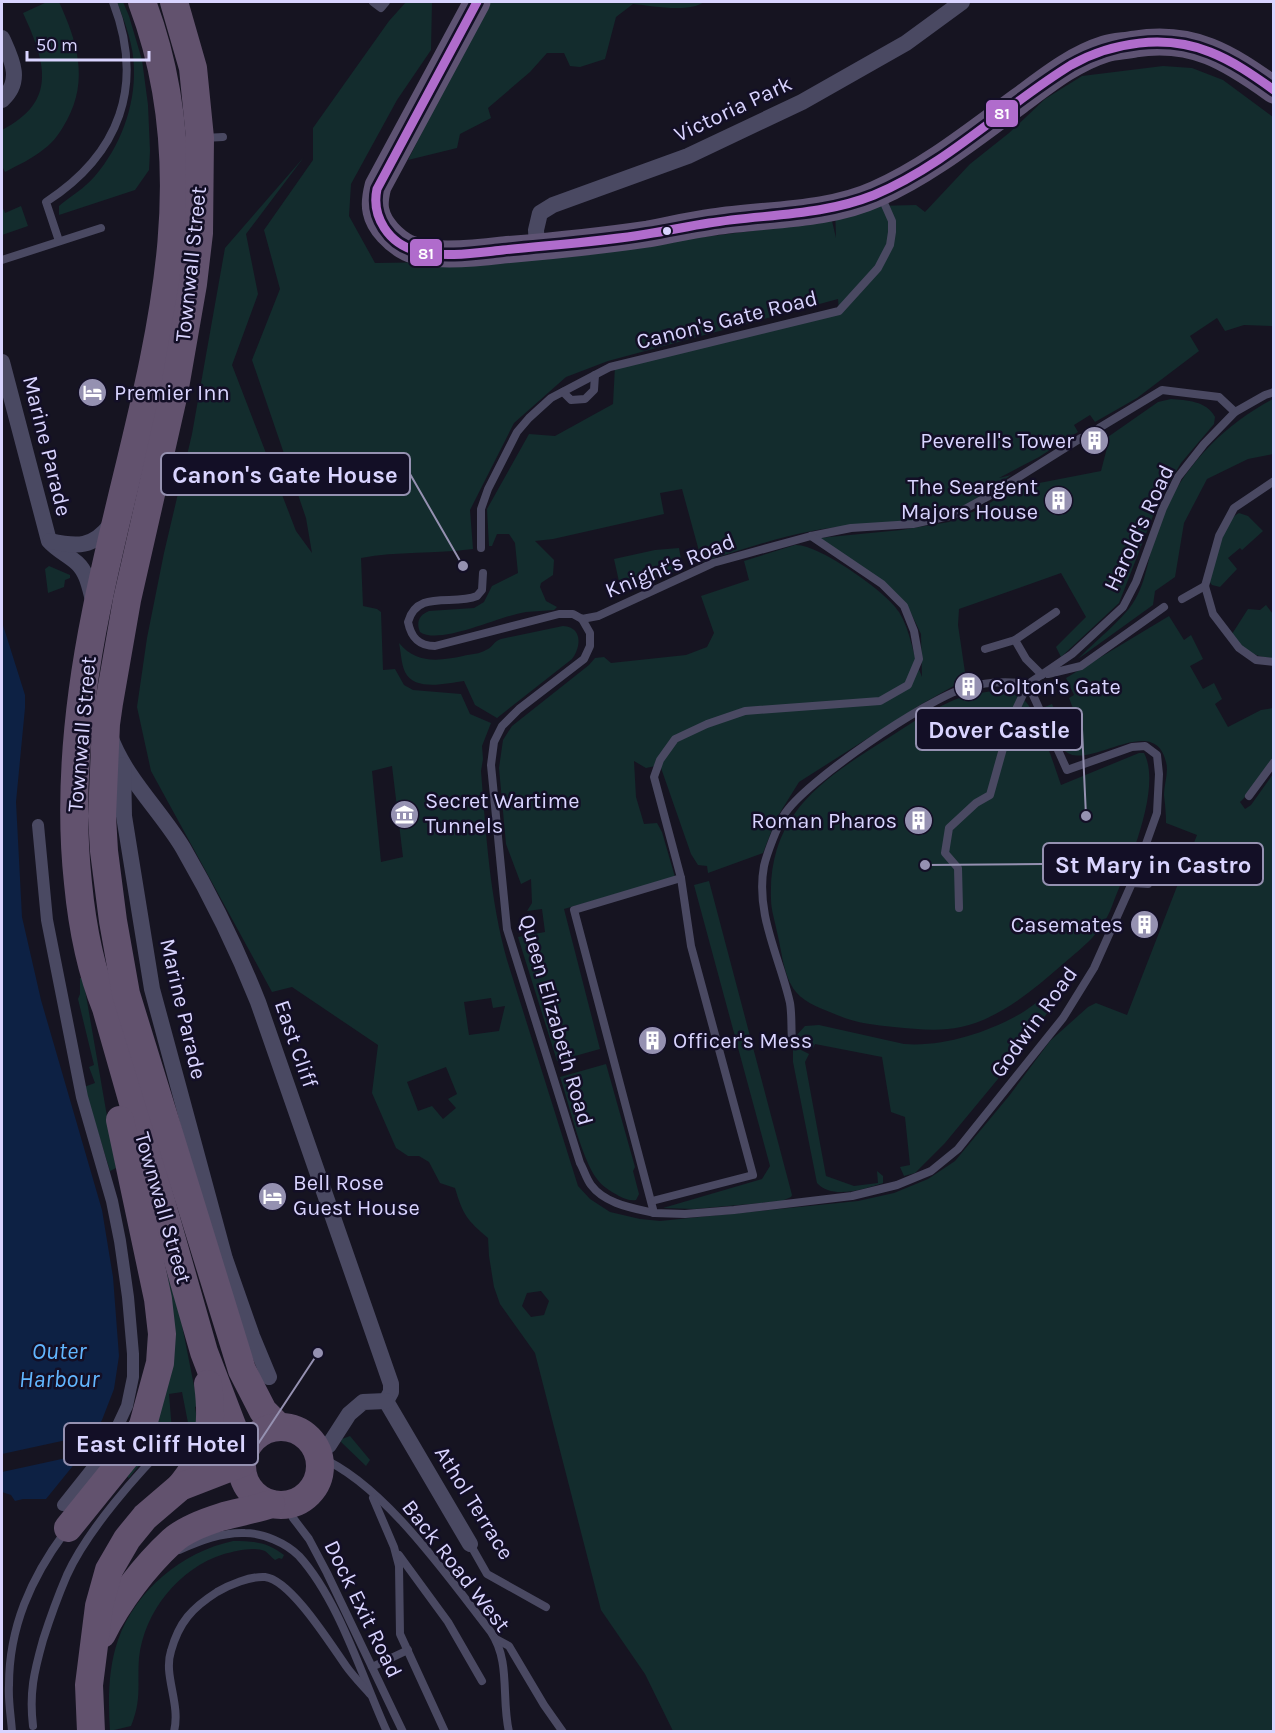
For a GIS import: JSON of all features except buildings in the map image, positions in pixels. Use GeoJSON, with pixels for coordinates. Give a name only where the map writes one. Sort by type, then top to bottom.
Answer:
{"type":"FeatureCollection","features":[{"type":"Feature","properties":{"kind":"highway","name":"Townwall Street"},"geometry":{"type":"LineString","coordinates":[[142,2],[161,60],[170,100],[174,139],[173,233],[164,305],[147,397],[96,612],[81,708],[74,771],[75,863],[81,912],[95,981],[106,1008],[204,1352],[242,1459]]}},
{"type":"Feature","properties":{"kind":"highway","name":"Townwall Street"},"geometry":{"type":"LineString","coordinates":[[174,2],[212,137],[193,284],[174,393],[127,600],[106,724],[102,805],[104,851],[126,994],[218,1263],[242,1339],[252,1392],[263,1411],[279,1427]]}},
{"type":"Feature","properties":{"kind":"highway"},"geometry":{"type":"LineString","coordinates":[[66,1516],[127,1455],[142,1425],[160,1363],[162,1334],[158,1299],[95,1007],[95,981]]}},
{"type":"Feature","properties":{"kind":"highway"},"geometry":{"type":"LineString","coordinates":[[91,1731],[89,1685],[99,1606],[109,1570],[127,1539],[145,1517],[180,1487],[197,1466],[190,1436],[212,1409],[204,1352]]}},
{"type":"Feature","properties":{"kind":"highway"},"geometry":{"type":"LineString","coordinates":[[95,1649],[110,1618],[130,1588],[173,1540],[221,1517],[298,1502],[315,1486],[319,1475],[318,1455],[308,1438],[300,1432],[279,1427],[261,1432],[254,1438],[242,1459],[180,1487]]}},
{"type":"Feature","properties":{"kind":"highway"},"geometry":{"type":"LineString","coordinates":[[242,1459],[246,1484],[252,1493],[261,1500],[279,1504]]}},
{"type":"Feature","properties":{"kind":"main road"},"geometry":{"type":"LineString","coordinates":[[477,2],[378,186],[375,198],[376,211],[384,228],[410,249],[449,254],[537,247],[829,208],[880,193],[947,153],[1072,64],[1106,49],[1151,42],[1193,44],[1214,51],[1234,62],[1274,90]]}},
{"type":"Feature","properties":{"kind":"street","name":"Victoria Park"},"geometry":{"type":"LineString","coordinates":[[537,247],[536,230],[540,213],[553,205],[688,156],[802,102],[906,43],[962,2]]}},
{"type":"Feature","properties":{"kind":"street"},"geometry":{"type":"LineString","coordinates":[[2,38],[15,73],[12,87],[2,100]]}},
{"type":"Feature","properties":{"kind":"street","name":"Marine Parade"},"geometry":{"type":"LineString","coordinates":[[2,362],[49,541],[78,564],[86,576],[96,612]]}},
{"type":"Feature","properties":{"kind":"street","name":"Marine Parade"},"geometry":{"type":"LineString","coordinates":[[49,541],[69,546],[90,543],[103,536],[119,515]]}},
{"type":"Feature","properties":{"kind":"street","name":"East Cliff"},"geometry":{"type":"LineString","coordinates":[[106,724],[123,765],[182,847],[235,945],[258,1002],[391,1384],[391,1392],[386,1401]]}},
{"type":"Feature","properties":{"kind":"street","name":"Marine Parade"},"geometry":{"type":"LineString","coordinates":[[123,765],[124,816],[152,989],[218,1263]]}},
{"type":"Feature","properties":{"kind":"street"},"geometry":{"type":"LineString","coordinates":[[38,825],[46,920],[82,1096],[112,1201],[120,1241],[129,1297],[134,1377],[127,1406],[113,1436],[66,1516]]}},
{"type":"Feature","properties":{"kind":"street"},"geometry":{"type":"LineString","coordinates":[[242,1339],[269,1377]]}},
{"type":"Feature","properties":{"kind":"street"},"geometry":{"type":"LineString","coordinates":[[318,1455],[329,1445],[349,1414],[363,1402],[386,1401]]}},
{"type":"Feature","properties":{"kind":"street","name":"Athol Terrace"},"geometry":{"type":"LineString","coordinates":[[386,1401],[470,1544]]}},
{"type":"Feature","properties":{"kind":"lane"},"geometry":{"type":"LineString","coordinates":[[59,241],[46,202],[79,178],[94,160],[108,138],[125,98],[124,41],[113,2]]}},
{"type":"Feature","properties":{"kind":"lane"},"geometry":{"type":"LineString","coordinates":[[373,2],[381,8],[386,2]]}},
{"type":"Feature","properties":{"kind":"lane","name":"Canon's Gate Road"},"geometry":{"type":"LineString","coordinates":[[481,548],[481,509],[488,489],[517,432],[529,417],[551,398],[610,367],[839,311],[878,268],[890,245],[892,221],[880,193]]}},
{"type":"Feature","properties":{"kind":"lane"},"geometry":{"type":"LineString","coordinates":[[2,260],[101,228]]}},
{"type":"Feature","properties":{"kind":"lane"},"geometry":{"type":"LineString","coordinates":[[563,392],[571,400],[585,399],[594,390],[595,375]]}},
{"type":"Feature","properties":{"kind":"lane"},"geometry":{"type":"LineString","coordinates":[[1100,427],[1162,390],[1219,397],[1235,412]]}},
{"type":"Feature","properties":{"kind":"lane","name":"Harold's Road"},"geometry":{"type":"LineString","coordinates":[[1041,675],[1072,654],[1123,607],[1136,582],[1163,508],[1178,477],[1204,444],[1235,412],[1265,394],[1274,392]]}},
{"type":"Feature","properties":{"kind":"lane","name":"Knight's Road"},"geometry":{"type":"LineString","coordinates":[[483,573],[482,590],[477,596],[431,601],[415,608],[408,622],[415,639],[424,645],[435,646],[559,614],[573,614],[582,619],[598,616],[713,563],[811,536],[850,528],[913,524],[954,515],[1082,438]]}},
{"type":"Feature","properties":{"kind":"lane"},"geometry":{"type":"LineString","coordinates":[[1274,481],[1234,508],[1219,536],[1205,586],[1213,614],[1239,648],[1256,660],[1274,662]]}},
{"type":"Feature","properties":{"kind":"lane"},"geometry":{"type":"LineString","coordinates":[[652,1201],[753,1175],[691,946],[681,878],[654,777],[660,759],[675,739],[707,724],[745,711],[880,701],[908,685],[919,659],[914,632],[904,606],[882,585],[811,536]]}},
{"type":"Feature","properties":{"kind":"lane"},"geometry":{"type":"LineString","coordinates":[[1182,599],[1205,586]]}},
{"type":"Feature","properties":{"kind":"lane"},"geometry":{"type":"LineString","coordinates":[[959,908],[958,868],[945,853],[949,828],[976,803],[990,795],[1011,720],[1028,684],[1041,675],[1081,666],[1164,607]]}},
{"type":"Feature","properties":{"kind":"lane"},"geometry":{"type":"LineString","coordinates":[[985,649],[1015,640],[1056,612]]}},
{"type":"Feature","properties":{"kind":"lane","name":"Queen Elizabeth Road"},"geometry":{"type":"LineString","coordinates":[[582,619],[590,633],[590,646],[584,659],[519,709],[502,726],[494,742],[491,765],[493,796],[507,929],[580,1163],[591,1185],[603,1196],[618,1204],[654,1213]]}},
{"type":"Feature","properties":{"kind":"lane"},"geometry":{"type":"LineString","coordinates":[[1015,640],[1026,659],[1041,675]]}},
{"type":"Feature","properties":{"kind":"lane"},"geometry":{"type":"LineString","coordinates":[[792,1040],[790,1005],[762,905],[764,866],[784,815],[817,781],[931,704],[974,686],[1009,681],[1028,684]]}},
{"type":"Feature","properties":{"kind":"lane","name":"Godwin Road"},"geometry":{"type":"LineString","coordinates":[[654,1213],[685,1214],[842,1198],[897,1185],[931,1171],[958,1149],[1063,1018],[1094,968],[1132,883],[1157,813],[1159,774],[1157,755],[1145,746],[1132,747],[1067,770],[1028,684]]}},
{"type":"Feature","properties":{"kind":"lane"},"geometry":{"type":"LineString","coordinates":[[1249,796],[1274,762]]}},
{"type":"Feature","properties":{"kind":"lane"},"geometry":{"type":"LineString","coordinates":[[654,1213],[574,910],[681,878]]}},
{"type":"Feature","properties":{"kind":"lane"},"geometry":{"type":"LineString","coordinates":[[1132,883],[1148,884]]}},
{"type":"Feature","properties":{"kind":"lane"},"geometry":{"type":"LineString","coordinates":[[33,1726],[30,1701],[33,1676],[49,1621],[68,1574],[93,1532],[154,1457],[174,1437],[190,1436]]}},
{"type":"Feature","properties":{"kind":"lane","name":"Back Road West"},"geometry":{"type":"LineString","coordinates":[[318,1455],[371,1492],[407,1527],[496,1639],[502,1659],[509,1731]]}},
{"type":"Feature","properties":{"kind":"lane"},"geometry":{"type":"LineString","coordinates":[[371,1492],[394,1546],[406,1566],[448,1622],[482,1681]]}},
{"type":"Feature","properties":{"kind":"lane","name":"Dock Exit Road"},"geometry":{"type":"LineString","coordinates":[[279,1504],[309,1539],[403,1731]]}},
{"type":"Feature","properties":{"kind":"lane"},"geometry":{"type":"LineString","coordinates":[[12,1731],[9,1686],[13,1640],[23,1604],[66,1516]]}},
{"type":"Feature","properties":{"kind":"lane","name":"Dock Exit Road"},"geometry":{"type":"LineString","coordinates":[[154,1561],[221,1535],[245,1533],[259,1535],[289,1548],[320,1585],[350,1643],[387,1731]]}},
{"type":"Feature","properties":{"kind":"lane","name":"Athol Terrace"},"geometry":{"type":"LineString","coordinates":[[470,1544],[487,1574],[546,1607]]}},
{"type":"Feature","properties":{"kind":"lane"},"geometry":{"type":"LineString","coordinates":[[394,1546],[399,1566],[400,1634],[445,1731]]}},
{"type":"Feature","properties":{"kind":"lane"},"geometry":{"type":"LineString","coordinates":[[174,1731],[176,1715],[169,1654],[181,1624],[200,1603],[220,1590],[256,1578],[272,1579],[286,1589],[322,1630],[347,1668],[370,1694]]}},
{"type":"Feature","properties":{"kind":"lane"},"geometry":{"type":"LineString","coordinates":[[496,1639],[509,1646],[544,1705],[563,1731]]}},
{"type":"Feature","properties":{"kind":"lane"},"geometry":{"type":"LineString","coordinates":[[372,1667],[408,1650]]}},
{"type":"Feature","properties":{"kind":"green space"},"geometry":{"type":"Polygon","coordinates":[[[47,2],[59,2],[71,31],[78,61],[78,90],[67,120],[54,140],[35,156],[5,172],[2,166],[2,130],[20,119],[32,106],[39,93],[42,79],[37,47],[23,13],[47,2]]]}},
{"type":"Feature","properties":{"kind":"green space"},"geometry":{"type":"Polygon","coordinates":[[[117,2],[123,2],[142,60],[148,105],[149,170],[135,190],[59,215],[59,206],[87,184],[104,165],[119,139],[129,112],[134,83],[134,60],[117,2]]]}},
{"type":"Feature","properties":{"kind":"green space"},"geometry":{"type":"Polygon","coordinates":[[[406,2],[432,2],[431,50],[397,100],[351,184],[349,216],[375,263],[550,256],[832,221],[836,238],[835,207],[916,205],[925,212],[970,164],[1009,133],[1045,99],[1082,76],[1163,66],[1192,68],[1223,80],[1273,117],[1273,326],[1244,325],[1225,331],[1217,318],[1190,336],[1199,351],[1137,398],[1095,422],[1090,415],[1074,425],[1078,432],[1039,457],[999,478],[1011,475],[957,510],[922,520],[812,531],[702,562],[682,489],[660,493],[664,514],[535,541],[554,560],[553,575],[541,583],[540,587],[546,601],[557,607],[554,610],[515,614],[456,633],[429,635],[420,632],[418,622],[429,611],[474,608],[484,602],[492,586],[518,573],[515,543],[509,534],[497,534],[492,546],[489,546],[487,509],[529,434],[555,436],[613,404],[615,366],[839,311],[838,299],[608,361],[566,377],[514,423],[470,510],[473,549],[388,554],[361,558],[363,606],[381,612],[383,670],[395,669],[404,685],[413,690],[461,694],[470,714],[491,723],[482,746],[481,771],[496,914],[507,960],[578,1186],[590,1199],[610,1212],[640,1219],[660,1221],[858,1201],[894,1193],[928,1179],[955,1161],[1009,1096],[1050,1041],[1088,1007],[1096,1003],[1127,1015],[1197,835],[1166,823],[1164,795],[1167,766],[1159,748],[1148,742],[1134,742],[1088,755],[1074,755],[1064,750],[1045,707],[1052,704],[1058,718],[1074,711],[1069,698],[1074,695],[1066,678],[1169,616],[1184,640],[1191,635],[1203,659],[1190,666],[1203,689],[1214,683],[1222,699],[1215,704],[1228,727],[1261,710],[1273,708],[1273,757],[1240,802],[1245,809],[1251,805],[1273,774],[1273,1731],[673,1731],[645,1674],[601,1610],[535,1353],[500,1304],[494,1287],[488,1238],[467,1216],[455,1188],[440,1183],[429,1162],[419,1156],[408,1156],[396,1148],[372,1093],[378,1045],[292,987],[272,992],[151,771],[137,707],[147,638],[192,434],[225,248],[304,157],[246,234],[258,294],[232,365],[296,531],[312,553],[306,518],[252,360],[280,289],[264,230],[313,160],[313,128],[389,21],[406,2]],[[392,766],[372,771],[381,862],[403,857],[392,766]],[[491,998],[464,1002],[469,1035],[499,1031],[505,1006],[493,1008],[491,998]],[[446,1067],[407,1082],[418,1111],[432,1106],[443,1119],[456,1108],[448,1099],[457,1094],[446,1067]],[[541,1291],[527,1293],[522,1306],[531,1317],[544,1315],[549,1301],[541,1291]]]}},
{"type":"Feature","properties":{"kind":"green space"},"geometry":{"type":"Polygon","coordinates":[[[488,2],[704,2],[680,8],[633,4],[616,17],[605,59],[580,67],[570,66],[564,53],[547,53],[530,72],[488,108],[491,118],[460,134],[457,148],[408,160],[488,2]]]}},
{"type":"Feature","properties":{"kind":"green space"},"geometry":{"type":"Polygon","coordinates":[[[2,206],[5,213],[21,206],[28,226],[2,235],[2,206]]]}},
{"type":"Feature","properties":{"kind":"green space"},"geometry":{"type":"Polygon","coordinates":[[[1171,399],[1196,402],[1202,405],[1215,417],[1214,424],[1181,463],[1160,498],[1119,603],[1061,657],[1056,647],[1086,617],[1061,573],[959,609],[958,625],[966,679],[920,705],[799,782],[776,819],[763,853],[708,873],[707,866],[698,865],[691,854],[660,765],[646,768],[634,761],[636,797],[644,824],[657,823],[662,832],[675,877],[564,909],[600,1049],[557,1061],[518,937],[545,932],[542,909],[527,911],[532,903],[531,879],[521,884],[506,844],[499,768],[503,740],[512,726],[595,658],[604,657],[611,663],[686,655],[707,647],[714,633],[701,596],[749,580],[744,561],[795,545],[805,546],[819,552],[851,570],[892,603],[906,627],[922,677],[921,634],[907,605],[819,538],[901,530],[949,522],[982,508],[1013,488],[1101,471],[1108,444],[1105,439],[1158,402],[1171,399]]]}},
{"type":"Feature","properties":{"kind":"green space"},"geometry":{"type":"Polygon","coordinates":[[[1273,399],[1273,454],[1248,459],[1207,479],[1184,523],[1175,577],[1155,591],[1153,605],[1078,659],[1115,624],[1138,595],[1157,529],[1166,508],[1189,470],[1203,453],[1235,423],[1273,399]]]}},
{"type":"Feature","properties":{"kind":"green space"},"geometry":{"type":"Polygon","coordinates":[[[1239,513],[1248,516],[1263,531],[1242,550],[1240,548],[1228,558],[1237,569],[1220,587],[1212,585],[1209,581],[1224,533],[1233,517],[1239,513]]]}},
{"type":"Feature","properties":{"kind":"green space"},"geometry":{"type":"Polygon","coordinates":[[[679,548],[682,565],[678,571],[620,586],[614,559],[655,550],[679,548]]]}},
{"type":"Feature","properties":{"kind":"green space"},"geometry":{"type":"Polygon","coordinates":[[[49,566],[70,575],[70,578],[65,580],[64,587],[48,593],[45,569],[49,566]]]}},
{"type":"Feature","properties":{"kind":"green space"},"geometry":{"type":"Polygon","coordinates":[[[1266,605],[1273,614],[1273,658],[1249,652],[1232,634],[1248,609],[1260,610],[1266,605]]]}},
{"type":"Feature","properties":{"kind":"green space"},"geometry":{"type":"Polygon","coordinates":[[[563,626],[569,627],[577,634],[577,649],[572,659],[497,718],[475,705],[464,681],[432,685],[416,682],[410,678],[405,672],[399,643],[413,655],[437,660],[481,652],[501,639],[563,626]]]}},
{"type":"Feature","properties":{"kind":"green space"},"geometry":{"type":"Polygon","coordinates":[[[999,690],[1016,694],[1030,708],[1045,740],[1061,785],[1144,753],[1149,768],[1146,808],[1133,851],[1108,916],[1085,945],[1052,974],[1016,1002],[976,1023],[944,1029],[902,1028],[858,1022],[810,1003],[796,992],[788,979],[771,903],[772,870],[779,844],[789,822],[820,786],[914,721],[955,700],[999,690]]]}},
{"type":"Feature","properties":{"kind":"green space"},"geometry":{"type":"Polygon","coordinates":[[[709,881],[792,1195],[782,1201],[694,1209],[663,1208],[762,1179],[770,1166],[694,885],[709,881]]]}},
{"type":"Feature","properties":{"kind":"green space"},"geometry":{"type":"Polygon","coordinates":[[[80,978],[83,978],[116,1168],[110,1171],[84,1087],[95,1083],[89,1067],[94,1065],[78,999],[80,978]]]}},
{"type":"Feature","properties":{"kind":"green space"},"geometry":{"type":"Polygon","coordinates":[[[1061,990],[1062,993],[1007,1068],[945,1143],[915,1173],[904,1176],[900,1167],[910,1165],[905,1117],[891,1112],[882,1057],[815,1044],[813,1048],[795,1037],[805,1026],[819,1025],[904,1044],[949,1041],[979,1033],[1007,1021],[1045,997],[1061,990]]]}},
{"type":"Feature","properties":{"kind":"green space"},"geometry":{"type":"Polygon","coordinates":[[[793,1046],[809,1054],[805,1062],[826,1176],[854,1186],[878,1183],[877,1171],[883,1176],[883,1183],[858,1190],[839,1192],[823,1188],[817,1183],[793,1062],[793,1046]]]}},
{"type":"Feature","properties":{"kind":"green space"},"geometry":{"type":"Polygon","coordinates":[[[606,1064],[635,1167],[633,1171],[639,1194],[636,1200],[625,1199],[609,1190],[599,1182],[591,1170],[560,1077],[606,1064]]]}},
{"type":"Feature","properties":{"kind":"green space"},"geometry":{"type":"Polygon","coordinates":[[[149,1216],[180,1315],[198,1406],[195,1407],[198,1426],[189,1428],[182,1392],[169,1394],[172,1431],[159,1440],[129,1478],[126,1476],[147,1441],[149,1216]]]}},
{"type":"Feature","properties":{"kind":"green space"},"geometry":{"type":"Polygon","coordinates":[[[350,1436],[370,1460],[366,1466],[341,1442],[342,1439],[350,1436]]]}},
{"type":"Feature","properties":{"kind":"green space"},"geometry":{"type":"Polygon","coordinates":[[[233,1541],[260,1543],[284,1555],[282,1559],[275,1560],[265,1551],[250,1549],[224,1554],[192,1570],[166,1594],[148,1624],[142,1641],[139,1658],[138,1700],[131,1726],[110,1731],[109,1697],[112,1662],[118,1640],[136,1605],[163,1576],[179,1564],[214,1546],[233,1541]]]}},
{"type":"Feature","properties":{"kind":"water","name":"Outer Harbour"},"geometry":{"type":"Polygon","coordinates":[[[2,622],[25,695],[16,802],[22,917],[41,1000],[102,1210],[113,1277],[119,1356],[114,1389],[102,1420],[76,1462],[46,1499],[15,1501],[11,1495],[2,1492],[2,622]]]}},
{"type":"Feature","properties":{"kind":"pier"},"geometry":{"type":"Polygon","coordinates":[[[94,1434],[80,1455],[2,1472],[2,1454],[94,1434]]]}},
{"type":"Feature","properties":{"kind":"transit line","name":"81"},"geometry":{"type":"LineString","coordinates":[[477,2],[377,189],[377,210],[384,228],[398,242],[417,251],[460,254],[593,241],[730,220],[814,211],[854,202],[874,195],[927,167],[1071,65],[1121,46],[1157,42],[1193,46],[1227,60],[1274,90]]}},
{"type":"Feature","properties":{"kind":"place","name":"Premier Inn"},"geometry":{"type":"Point","coordinates":[93,393]}},
{"type":"Feature","properties":{"kind":"place","name":"Peverell's Tower"},"geometry":{"type":"Point","coordinates":[1095,441]}},
{"type":"Feature","properties":{"kind":"place","name":"The Seargent Majors House"},"geometry":{"type":"Point","coordinates":[1059,500]}},
{"type":"Feature","properties":{"kind":"place","name":"Canon's Gate House"},"geometry":{"type":"Point","coordinates":[463,566]}},
{"type":"Feature","properties":{"kind":"place","name":"Colton's Gate"},"geometry":{"type":"Point","coordinates":[969,687]}},
{"type":"Feature","properties":{"kind":"place","name":"Secret Wartime Tunnels"},"geometry":{"type":"Point","coordinates":[404,814]}},
{"type":"Feature","properties":{"kind":"place","name":"Dover Castle"},"geometry":{"type":"Point","coordinates":[1086,816]}},
{"type":"Feature","properties":{"kind":"place","name":"Roman Pharos"},"geometry":{"type":"Point","coordinates":[918,821]}},
{"type":"Feature","properties":{"kind":"place","name":"St Mary in Castro"},"geometry":{"type":"Point","coordinates":[925,865]}},
{"type":"Feature","properties":{"kind":"place","name":"Casemates"},"geometry":{"type":"Point","coordinates":[1144,925]}},
{"type":"Feature","properties":{"kind":"place","name":"Officer's Mess"},"geometry":{"type":"Point","coordinates":[652,1041]}},
{"type":"Feature","properties":{"kind":"place","name":"Bell Rose Guest House"},"geometry":{"type":"Point","coordinates":[272,1196]}},
{"type":"Feature","properties":{"kind":"place","name":"East Cliff Hotel"},"geometry":{"type":"Point","coordinates":[318,1353]}}]}
